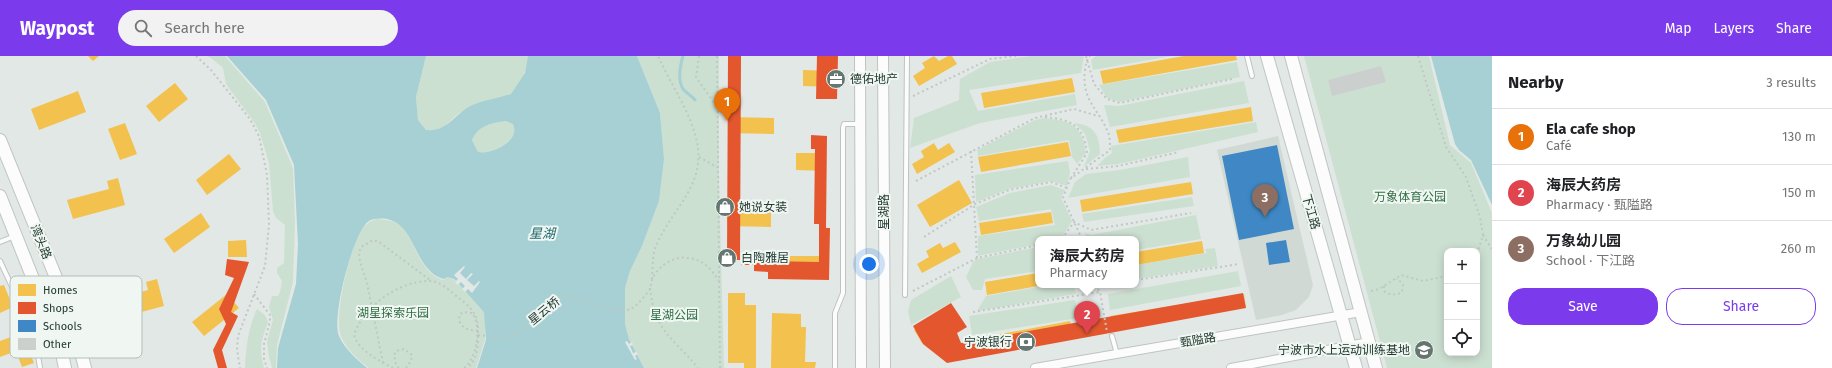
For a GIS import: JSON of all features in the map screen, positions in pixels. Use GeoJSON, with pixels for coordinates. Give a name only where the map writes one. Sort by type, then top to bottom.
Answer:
{"type":"FeatureCollection","features":[{"type":"Feature","properties":{"kind":"main road","name":"下江路"},"geometry":{"type":"LineString","coordinates":[[1267,56],[1356,368]]}},
{"type":"Feature","properties":{"kind":"main road","name":"下江路"},"geometry":{"type":"LineString","coordinates":[[1291,56],[1376,368]]}},
{"type":"Feature","properties":{"kind":"main road","name":"湾头路"},"geometry":{"type":"LineString","coordinates":[[0,140],[55,276]]}},
{"type":"Feature","properties":{"kind":"main road","name":"湾头路"},"geometry":{"type":"LineString","coordinates":[[0,196],[31,276]]}},
{"type":"Feature","properties":{"kind":"main road","name":"湾头路"},"geometry":{"type":"LineString","coordinates":[[63,358],[66,368]]}},
{"type":"Feature","properties":{"kind":"main road","name":"湾头路"},"geometry":{"type":"LineString","coordinates":[[83,358],[86,368]]}},
{"type":"Feature","properties":{"kind":"street","name":"星湖路"},"geometry":{"type":"LineString","coordinates":[[860,56],[861,368]]}},
{"type":"Feature","properties":{"kind":"street","name":"星湖路"},"geometry":{"type":"LineString","coordinates":[[883,56],[885,368]]}},
{"type":"Feature","properties":{"kind":"street","name":"甄隘路"},"geometry":{"type":"LineString","coordinates":[[1035,368],[1361,312]]}},
{"type":"Feature","properties":{"kind":"street"},"geometry":{"type":"LineString","coordinates":[[1231,368],[1369,342]]}},
{"type":"Feature","properties":{"kind":"lane"},"geometry":{"type":"LineString","coordinates":[[905,295],[907,56]]}},
{"type":"Feature","properties":{"kind":"lane"},"geometry":{"type":"LineString","coordinates":[[1247,56],[1252,76]]}},
{"type":"Feature","properties":{"kind":"lane"},"geometry":{"type":"LineString","coordinates":[[835,368],[835,313],[843,293],[843,128],[844,124],[860,124]]}},
{"type":"Feature","properties":{"kind":"lane"},"geometry":{"type":"LineString","coordinates":[[0,242],[15,236]]}},
{"type":"Feature","properties":{"kind":"lane"},"geometry":{"type":"LineString","coordinates":[[0,261],[10,282]]}},
{"type":"Feature","properties":{"kind":"lane"},"geometry":{"type":"LineString","coordinates":[[1110,337],[1117,354]]}},
{"type":"Feature","properties":{"kind":"lane"},"geometry":{"type":"LineString","coordinates":[[38,358],[40,368]]}},
{"type":"Feature","properties":{"kind":"path"},"geometry":{"type":"LineString","coordinates":[[196,56],[211,70],[250,119],[259,136],[267,175],[269,225],[265,266],[238,336],[237,350],[240,368]]}},
{"type":"Feature","properties":{"kind":"path"},"geometry":{"type":"LineString","coordinates":[[658,56],[694,131],[698,167],[690,191],[656,247],[650,288],[652,304],[664,331],[698,368]]}},
{"type":"Feature","properties":{"kind":"path"},"geometry":{"type":"LineString","coordinates":[[699,56],[696,77],[717,108]]}},
{"type":"Feature","properties":{"kind":"path"},"geometry":{"type":"LineString","coordinates":[[717,56],[720,368]]}},
{"type":"Feature","properties":{"kind":"path"},"geometry":{"type":"LineString","coordinates":[[907,99],[990,59],[1016,56]]}},
{"type":"Feature","properties":{"kind":"path"},"geometry":{"type":"LineString","coordinates":[[1070,179],[1110,150],[1109,135],[1091,104],[1084,84],[1087,58],[1090,56]]}},
{"type":"Feature","properties":{"kind":"path"},"geometry":{"type":"LineString","coordinates":[[1418,56],[1446,147],[1466,177],[1473,193],[1480,217],[1483,235],[1492,249]]}},
{"type":"Feature","properties":{"kind":"path"},"geometry":{"type":"LineString","coordinates":[[1087,58],[1094,84],[1107,99],[1120,103],[1232,79]]}},
{"type":"Feature","properties":{"kind":"path"},"geometry":{"type":"LineString","coordinates":[[916,181],[1035,118],[1074,109],[1099,117]]}},
{"type":"Feature","properties":{"kind":"path"},"geometry":{"type":"LineString","coordinates":[[1043,116],[1064,119],[1077,126],[1085,139],[1087,153],[1070,179],[1063,198],[1081,236]]}},
{"type":"Feature","properties":{"kind":"path"},"geometry":{"type":"LineString","coordinates":[[971,151],[977,258]]}},
{"type":"Feature","properties":{"kind":"path"},"geometry":{"type":"LineString","coordinates":[[1085,169],[1118,166],[1179,152]]}},
{"type":"Feature","properties":{"kind":"path"},"geometry":{"type":"LineString","coordinates":[[698,157],[717,167]]}},
{"type":"Feature","properties":{"kind":"path"},"geometry":{"type":"LineString","coordinates":[[924,237],[975,204],[1009,190],[1051,182],[1067,188]]}},
{"type":"Feature","properties":{"kind":"path"},"geometry":{"type":"LineString","coordinates":[[1074,222],[1091,230],[1191,214]]}},
{"type":"Feature","properties":{"kind":"path"},"geometry":{"type":"LineString","coordinates":[[1064,236],[1074,222]]}},
{"type":"Feature","properties":{"kind":"path"},"geometry":{"type":"LineString","coordinates":[[1479,248],[1483,235]]}},
{"type":"Feature","properties":{"kind":"path"},"geometry":{"type":"LineString","coordinates":[[383,363],[359,252],[365,243],[373,240],[379,242],[430,280],[447,289],[475,313],[478,322],[477,352],[470,366],[467,368]]}},
{"type":"Feature","properties":{"kind":"path"},"geometry":{"type":"LineString","coordinates":[[905,295],[977,258],[1035,246]]}},
{"type":"Feature","properties":{"kind":"path"},"geometry":{"type":"LineString","coordinates":[[652,279],[667,262],[681,257],[688,257],[701,261],[707,265],[719,281]]}},
{"type":"Feature","properties":{"kind":"path"},"geometry":{"type":"LineString","coordinates":[[1139,280],[1239,264]]}},
{"type":"Feature","properties":{"kind":"path"},"geometry":{"type":"LineString","coordinates":[[1371,291],[1384,286],[1401,275],[1423,281],[1444,277]]}},
{"type":"Feature","properties":{"kind":"path"},"geometry":{"type":"LineString","coordinates":[[1384,286],[1384,291],[1386,293],[1399,294],[1402,292],[1403,285],[1395,279]]}},
{"type":"Feature","properties":{"kind":"path"},"geometry":{"type":"LineString","coordinates":[[393,368],[364,350],[355,338],[355,332],[362,319],[372,307],[409,284],[430,280]]}},
{"type":"Feature","properties":{"kind":"path","name":"星云桥"},"geometry":{"type":"LineString","coordinates":[[478,335],[501,338],[517,333],[553,300],[562,296],[625,310],[633,308],[650,288]]}},
{"type":"Feature","properties":{"kind":"path"},"geometry":{"type":"LineString","coordinates":[[1098,288],[1100,292],[1110,337]]}},
{"type":"Feature","properties":{"kind":"path"},"geometry":{"type":"LineString","coordinates":[[973,312],[1100,292]]}},
{"type":"Feature","properties":{"kind":"path"},"geometry":{"type":"LineString","coordinates":[[254,294],[270,315],[270,321],[264,344],[264,359],[267,368]]}},
{"type":"Feature","properties":{"kind":"path"},"geometry":{"type":"LineString","coordinates":[[464,368],[472,358],[475,350],[477,324],[472,313],[464,312],[460,314],[460,323],[466,329],[478,330]]}},
{"type":"Feature","properties":{"kind":"path"},"geometry":{"type":"LineString","coordinates":[[399,368],[396,365],[394,354],[400,349],[404,349],[412,355],[411,361],[406,368]]}},
{"type":"Feature","properties":{"kind":"shaded area"},"geometry":{"type":"Polygon","coordinates":[[[1278,136],[1313,285],[1309,297],[1296,310],[1282,315],[1256,320],[1217,150],[1278,136]]]}},
{"type":"Feature","properties":{"kind":"green space"},"geometry":{"type":"Polygon","coordinates":[[[207,56],[225,56],[265,102],[293,168],[295,223],[293,282],[277,345],[276,368],[272,368],[267,341],[273,320],[269,307],[272,296],[278,296],[280,292],[282,281],[277,273],[277,268],[284,263],[285,225],[276,218],[273,211],[269,163],[260,133],[254,122],[226,84],[223,68],[207,56]]]}},
{"type":"Feature","properties":{"kind":"green space"},"geometry":{"type":"Polygon","coordinates":[[[426,56],[528,56],[523,76],[519,85],[512,93],[467,109],[458,114],[444,127],[434,130],[426,130],[418,120],[416,97],[426,56]]]}},
{"type":"Feature","properties":{"kind":"green space","name":"星湖公园"},"geometry":{"type":"Polygon","coordinates":[[[637,56],[719,56],[719,182],[724,368],[644,368],[629,339],[625,324],[625,288],[630,271],[642,246],[659,201],[664,159],[660,113],[637,56]]]}},
{"type":"Feature","properties":{"kind":"green space"},"geometry":{"type":"Polygon","coordinates":[[[1031,56],[1084,56],[1081,73],[969,90],[978,111],[1075,94],[1077,105],[980,123],[910,148],[914,118],[959,100],[960,79],[990,62],[1031,56]]]}},
{"type":"Feature","properties":{"kind":"green space"},"geometry":{"type":"Polygon","coordinates":[[[1096,56],[1171,56],[1093,70],[1091,60],[1096,56]]]}},
{"type":"Feature","properties":{"kind":"green space","name":"万象体育公园"},"geometry":{"type":"Polygon","coordinates":[[[1304,56],[1429,56],[1450,145],[1471,163],[1492,213],[1492,368],[1387,368],[1304,56]]]}},
{"type":"Feature","properties":{"kind":"green space"},"geometry":{"type":"Polygon","coordinates":[[[1237,62],[1240,77],[1120,102],[1107,98],[1099,85],[1237,62]]]}},
{"type":"Feature","properties":{"kind":"green space"},"geometry":{"type":"Polygon","coordinates":[[[1244,81],[1249,103],[1110,127],[1104,105],[1119,106],[1244,81]]]}},
{"type":"Feature","properties":{"kind":"green space"},"geometry":{"type":"Polygon","coordinates":[[[1044,118],[1068,123],[1078,130],[1084,143],[1086,153],[1077,164],[1072,157],[1069,140],[978,156],[977,150],[1035,120],[1044,118]]]}},
{"type":"Feature","properties":{"kind":"green space"},"geometry":{"type":"Polygon","coordinates":[[[506,121],[513,123],[513,136],[509,141],[497,149],[478,152],[472,140],[478,131],[490,124],[506,121]]]}},
{"type":"Feature","properties":{"kind":"green space"},"geometry":{"type":"Polygon","coordinates":[[[1256,122],[1258,132],[1119,164],[1097,166],[1112,153],[1111,146],[1256,122]]]}},
{"type":"Feature","properties":{"kind":"green space"},"geometry":{"type":"Polygon","coordinates":[[[1075,123],[1087,126],[1095,132],[1099,141],[1100,154],[1084,167],[1090,151],[1085,134],[1075,123]]]}},
{"type":"Feature","properties":{"kind":"green space"},"geometry":{"type":"Polygon","coordinates":[[[1188,157],[1190,177],[1068,198],[1075,182],[1086,174],[1120,170],[1188,157]]]}},
{"type":"Feature","properties":{"kind":"green space"},"geometry":{"type":"Polygon","coordinates":[[[1068,161],[1070,173],[1067,186],[1051,181],[1009,189],[976,202],[975,175],[1068,161]]]}},
{"type":"Feature","properties":{"kind":"green space"},"geometry":{"type":"Polygon","coordinates":[[[1051,185],[1065,190],[1061,198],[1072,221],[1063,236],[1035,236],[1035,245],[978,256],[978,236],[1055,225],[1051,209],[979,221],[976,207],[1010,193],[1051,185]]]}},
{"type":"Feature","properties":{"kind":"green space"},"geometry":{"type":"Polygon","coordinates":[[[1192,197],[1194,206],[1084,222],[1082,214],[1192,197]]]}},
{"type":"Feature","properties":{"kind":"green space"},"geometry":{"type":"Polygon","coordinates":[[[1196,215],[1201,239],[1139,249],[1139,236],[1086,236],[1085,233],[1091,235],[1196,215]]]}},
{"type":"Feature","properties":{"kind":"green space","name":"湖星探索乐园"},"geometry":{"type":"Polygon","coordinates":[[[377,219],[393,221],[399,224],[411,240],[428,271],[443,280],[447,277],[454,280],[485,312],[485,340],[476,368],[369,368],[356,357],[344,343],[340,333],[339,324],[348,263],[357,237],[362,229],[368,223],[377,219]]]}},
{"type":"Feature","properties":{"kind":"green space"},"geometry":{"type":"Polygon","coordinates":[[[1035,248],[1035,271],[985,279],[982,290],[973,290],[966,277],[973,262],[977,259],[1035,248]]]}},
{"type":"Feature","properties":{"kind":"green space"},"geometry":{"type":"Polygon","coordinates":[[[1215,248],[1218,266],[1139,279],[1139,264],[1207,253],[1205,249],[1215,248]]]}},
{"type":"Feature","properties":{"kind":"green space"},"geometry":{"type":"Polygon","coordinates":[[[1238,271],[1241,286],[1110,310],[1108,294],[1238,271]]]}},
{"type":"Feature","properties":{"kind":"green space"},"geometry":{"type":"Polygon","coordinates":[[[951,276],[961,297],[911,325],[908,311],[911,300],[951,276]]]}},
{"type":"Feature","properties":{"kind":"green space"},"geometry":{"type":"Polygon","coordinates":[[[1035,287],[1075,288],[1076,294],[977,311],[986,296],[1035,287]]]}},
{"type":"Feature","properties":{"kind":"green space"},"geometry":{"type":"Polygon","coordinates":[[[1075,300],[1078,318],[972,335],[969,316],[1075,300]]]}},
{"type":"Feature","properties":{"kind":"green space"},"geometry":{"type":"Polygon","coordinates":[[[257,309],[265,315],[268,322],[262,345],[264,368],[245,368],[251,323],[257,309]]]}},
{"type":"Feature","properties":{"kind":"water","name":"星湖"},"geometry":{"type":"Polygon","coordinates":[[[227,56],[426,56],[416,97],[418,120],[426,130],[434,130],[447,125],[468,107],[511,94],[525,73],[528,56],[637,56],[660,113],[664,159],[659,201],[642,246],[630,271],[625,288],[625,324],[629,339],[644,368],[477,368],[486,340],[484,312],[454,279],[447,277],[444,279],[434,275],[427,268],[411,240],[399,224],[388,219],[374,219],[369,221],[363,228],[356,240],[350,257],[341,295],[337,327],[339,336],[344,345],[351,354],[367,368],[277,368],[278,348],[296,284],[298,244],[294,165],[266,100],[227,56]],[[506,121],[490,124],[478,131],[472,140],[478,152],[490,151],[503,146],[513,136],[513,124],[506,121]]]}},
{"type":"Feature","properties":{"kind":"water"},"geometry":{"type":"Polygon","coordinates":[[[1431,56],[1492,56],[1492,205],[1471,160],[1459,150],[1455,144],[1431,56]]]}},
{"type":"Feature","properties":{"kind":"pier"},"geometry":{"type":"Polygon","coordinates":[[[464,266],[465,267],[460,273],[466,279],[471,273],[473,274],[467,280],[474,286],[479,281],[480,282],[472,293],[468,289],[465,292],[462,289],[465,286],[461,282],[458,285],[455,282],[458,279],[454,275],[464,266]]]}},
{"type":"Feature","properties":{"kind":"pier"},"geometry":{"type":"Polygon","coordinates":[[[627,341],[629,344],[632,342],[633,345],[630,346],[633,353],[636,352],[638,354],[635,356],[637,359],[635,360],[625,342],[627,341]]]}},
{"type":"Feature","properties":{"kind":"building: Homes"},"geometry":{"type":"Polygon","coordinates":[[[88,56],[99,56],[93,61],[88,56]]]}},
{"type":"Feature","properties":{"kind":"building: Homes"},"geometry":{"type":"Polygon","coordinates":[[[934,56],[939,61],[948,56],[952,56],[957,64],[919,86],[913,76],[925,68],[922,63],[934,56]]]}},
{"type":"Feature","properties":{"kind":"building: Homes"},"geometry":{"type":"Polygon","coordinates":[[[1184,56],[1236,56],[1237,60],[1103,84],[1100,71],[1184,56]]]}},
{"type":"Feature","properties":{"kind":"building: Homes"},"geometry":{"type":"Polygon","coordinates":[[[803,70],[834,71],[833,87],[803,86],[803,70]]]}},
{"type":"Feature","properties":{"kind":"building: Homes"},"geometry":{"type":"Polygon","coordinates":[[[1072,78],[1075,92],[984,108],[981,93],[1072,78]]]}},
{"type":"Feature","properties":{"kind":"building: Homes"},"geometry":{"type":"Polygon","coordinates":[[[175,83],[188,99],[159,122],[146,106],[175,83]]]}},
{"type":"Feature","properties":{"kind":"building: Homes"},"geometry":{"type":"Polygon","coordinates":[[[78,91],[86,112],[39,130],[31,109],[78,91]]]}},
{"type":"Feature","properties":{"kind":"building: Homes"},"geometry":{"type":"Polygon","coordinates":[[[1251,107],[1253,121],[1119,143],[1116,130],[1251,107]]]}},
{"type":"Feature","properties":{"kind":"building: Homes"},"geometry":{"type":"Polygon","coordinates":[[[728,117],[774,118],[774,134],[728,133],[728,117]]]}},
{"type":"Feature","properties":{"kind":"building: Homes"},"geometry":{"type":"Polygon","coordinates":[[[125,123],[137,154],[120,160],[108,129],[125,123]]]}},
{"type":"Feature","properties":{"kind":"building: Homes"},"geometry":{"type":"Polygon","coordinates":[[[1068,142],[1071,156],[981,172],[978,157],[1068,142]]]}},
{"type":"Feature","properties":{"kind":"building: Homes"},"geometry":{"type":"Polygon","coordinates":[[[934,143],[938,150],[949,143],[955,152],[917,174],[912,164],[924,157],[921,151],[934,143]]]}},
{"type":"Feature","properties":{"kind":"building: Homes"},"geometry":{"type":"Polygon","coordinates":[[[796,153],[826,153],[826,171],[796,170],[796,153]]]}},
{"type":"Feature","properties":{"kind":"building: Homes"},"geometry":{"type":"Polygon","coordinates":[[[229,154],[241,169],[207,195],[196,180],[229,154]]]}},
{"type":"Feature","properties":{"kind":"building: Homes"},"geometry":{"type":"Polygon","coordinates":[[[118,178],[125,205],[73,219],[67,200],[109,189],[107,181],[118,178]]]}},
{"type":"Feature","properties":{"kind":"building: Homes"},"geometry":{"type":"Polygon","coordinates":[[[959,180],[972,203],[930,227],[917,205],[959,180]]]}},
{"type":"Feature","properties":{"kind":"building: Homes"},"geometry":{"type":"Polygon","coordinates":[[[1191,182],[1193,194],[1082,212],[1080,200],[1191,182]]]}},
{"type":"Feature","properties":{"kind":"building: Homes"},"geometry":{"type":"Polygon","coordinates":[[[728,211],[771,212],[771,227],[727,226],[728,211]]]}},
{"type":"Feature","properties":{"kind":"building: Homes"},"geometry":{"type":"Polygon","coordinates":[[[1051,212],[1053,223],[981,235],[979,223],[1051,212]]]}},
{"type":"Feature","properties":{"kind":"building: Homes"},"geometry":{"type":"Polygon","coordinates":[[[201,213],[210,227],[174,253],[164,239],[201,213]]]}},
{"type":"Feature","properties":{"kind":"building: Homes"},"geometry":{"type":"Polygon","coordinates":[[[246,240],[247,257],[228,257],[228,241],[246,240]]]}},
{"type":"Feature","properties":{"kind":"building: Homes"},"geometry":{"type":"Polygon","coordinates":[[[1202,241],[1204,253],[1139,264],[1139,252],[1202,241]]]}},
{"type":"Feature","properties":{"kind":"building: Homes"},"geometry":{"type":"Polygon","coordinates":[[[955,242],[961,252],[922,273],[917,264],[929,257],[926,251],[940,243],[943,248],[955,242]]]}},
{"type":"Feature","properties":{"kind":"building: Homes"},"geometry":{"type":"Polygon","coordinates":[[[775,256],[828,256],[828,276],[775,275],[775,256]]]}},
{"type":"Feature","properties":{"kind":"building: Homes"},"geometry":{"type":"Polygon","coordinates":[[[1035,274],[1035,287],[987,295],[985,282],[1035,274]]]}},
{"type":"Feature","properties":{"kind":"building: Homes"},"geometry":{"type":"Polygon","coordinates":[[[157,279],[164,306],[142,312],[142,292],[148,290],[146,282],[157,279]]]}},
{"type":"Feature","properties":{"kind":"building: Homes"},"geometry":{"type":"Polygon","coordinates":[[[4,285],[10,300],[10,308],[0,313],[0,286],[4,285]]]}},
{"type":"Feature","properties":{"kind":"building: Homes"},"geometry":{"type":"Polygon","coordinates":[[[728,293],[745,293],[745,305],[756,305],[756,368],[744,368],[744,363],[728,363],[728,293]]]}},
{"type":"Feature","properties":{"kind":"building: Homes"},"geometry":{"type":"Polygon","coordinates":[[[227,294],[239,308],[204,336],[192,322],[227,294]]]}},
{"type":"Feature","properties":{"kind":"building: Homes"},"geometry":{"type":"Polygon","coordinates":[[[1244,294],[1246,307],[1113,329],[1110,316],[1244,294]]]}},
{"type":"Feature","properties":{"kind":"building: Homes"},"geometry":{"type":"Polygon","coordinates":[[[942,312],[951,325],[922,343],[914,330],[942,312]]]}},
{"type":"Feature","properties":{"kind":"building: Homes"},"geometry":{"type":"Polygon","coordinates":[[[772,313],[801,314],[801,327],[806,327],[805,362],[816,362],[815,368],[771,368],[772,313]]]}},
{"type":"Feature","properties":{"kind":"building: Homes"},"geometry":{"type":"Polygon","coordinates":[[[1070,321],[1073,338],[972,358],[969,340],[1070,321]]]}},
{"type":"Feature","properties":{"kind":"building: Homes"},"geometry":{"type":"Polygon","coordinates":[[[10,337],[10,353],[0,357],[0,341],[10,337]]]}},
{"type":"Feature","properties":{"kind":"building: Homes"},"geometry":{"type":"Polygon","coordinates":[[[19,358],[32,358],[34,363],[22,367],[19,358]]]}},
{"type":"Feature","properties":{"kind":"building: Shops"},"geometry":{"type":"Polygon","coordinates":[[[728,56],[741,56],[740,260],[727,260],[728,56]]]}},
{"type":"Feature","properties":{"kind":"building: Shops"},"geometry":{"type":"Polygon","coordinates":[[[817,56],[838,56],[837,99],[816,99],[817,56]]]}},
{"type":"Feature","properties":{"kind":"building: Shops"},"geometry":{"type":"Polygon","coordinates":[[[811,135],[827,136],[826,228],[830,228],[829,280],[768,279],[768,272],[754,271],[754,265],[741,265],[741,255],[766,255],[765,261],[819,262],[819,224],[814,224],[815,149],[811,149],[811,135]]]}},
{"type":"Feature","properties":{"kind":"building: Shops"},"geometry":{"type":"Polygon","coordinates":[[[227,259],[249,262],[231,312],[238,316],[222,350],[227,368],[218,368],[213,350],[226,324],[219,309],[234,278],[225,275],[227,259]]]}},
{"type":"Feature","properties":{"kind":"building: Shops"},"geometry":{"type":"Polygon","coordinates":[[[1243,293],[1246,308],[947,363],[923,344],[913,326],[951,303],[967,327],[957,333],[961,343],[1243,293]]]}},
{"type":"Feature","properties":{"kind":"building: Schools"},"geometry":{"type":"Polygon","coordinates":[[[1277,145],[1294,229],[1239,240],[1222,156],[1277,145]]]}},
{"type":"Feature","properties":{"kind":"building: Schools"},"geometry":{"type":"Polygon","coordinates":[[[1286,240],[1290,262],[1269,265],[1266,243],[1286,240]]]}},
{"type":"Feature","properties":{"kind":"building: Other"},"geometry":{"type":"Polygon","coordinates":[[[1381,66],[1386,82],[1332,96],[1328,80],[1381,66]]]}},
{"type":"Feature","properties":{"kind":"waterway"},"geometry":{"type":"LineString","coordinates":[[683,56],[680,72],[681,85],[683,89],[695,100]]}},
{"type":"Feature","properties":{"kind":"place","name":"德佑地产"},"geometry":{"type":"Point","coordinates":[836,79]}},
{"type":"Feature","properties":{"kind":"place","name":"Ela cafe shop"},"geometry":{"type":"Point","coordinates":[727,121]}},
{"type":"Feature","properties":{"kind":"place","name":"她说女装"},"geometry":{"type":"Point","coordinates":[725,207]}},
{"type":"Feature","properties":{"kind":"place","name":"万象幼儿园"},"geometry":{"type":"Point","coordinates":[1265,217]}},
{"type":"Feature","properties":{"kind":"place","name":"白陶雅居"},"geometry":{"type":"Point","coordinates":[727,258]}},
{"type":"Feature","properties":{"kind":"place","name":"海辰大药房"},"geometry":{"type":"Point","coordinates":[1087,334]}},
{"type":"Feature","properties":{"kind":"place","name":"宁波银行"},"geometry":{"type":"Point","coordinates":[1026,342]}},
{"type":"Feature","properties":{"kind":"place","name":"宁波市水上运动训练基地"},"geometry":{"type":"Point","coordinates":[1424,350]}}]}
